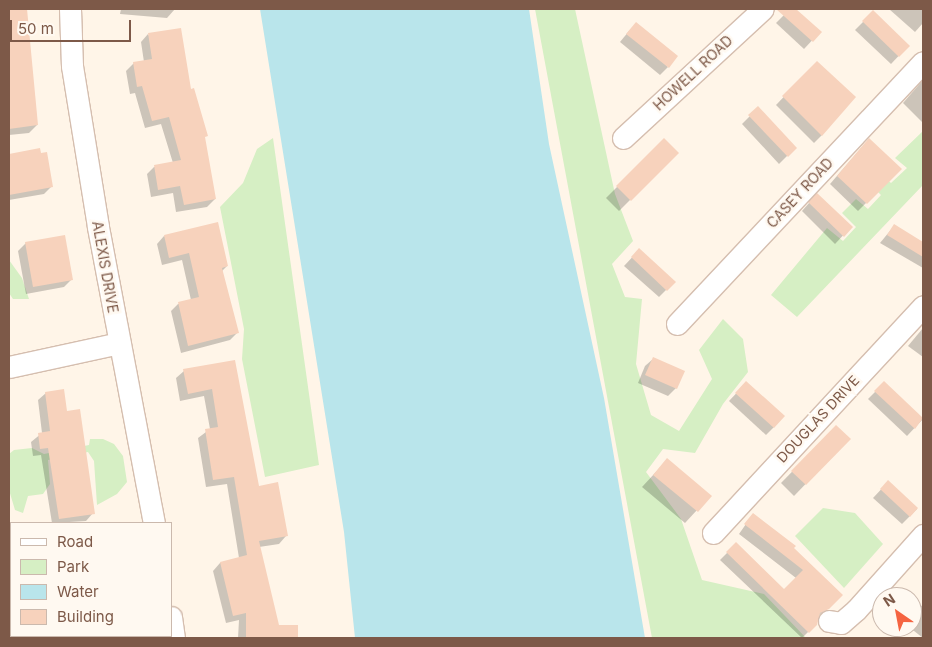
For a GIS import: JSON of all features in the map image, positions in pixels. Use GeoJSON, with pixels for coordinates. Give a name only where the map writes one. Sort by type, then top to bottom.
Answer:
{"type":"FeatureCollection","features":[{"type":"Feature","properties":{"kind":"street","name":"ALEXIS DRIVE"},"geometry":{"type":"LineString","coordinates":[[70,9],[72,66],[119,343],[154,522]]}},
{"type":"Feature","properties":{"kind":"street","name":"HOWELL ROAD"},"geometry":{"type":"LineString","coordinates":[[623,138],[763,9]]}},
{"type":"Feature","properties":{"kind":"street","name":"CASEY ROAD"},"geometry":{"type":"LineString","coordinates":[[677,324],[923,62]]}},
{"type":"Feature","properties":{"kind":"street","name":"DOUGLAS DRIVE"},"geometry":{"type":"LineString","coordinates":[[713,534],[923,306]]}},
{"type":"Feature","properties":{"kind":"street"},"geometry":{"type":"LineString","coordinates":[[9,367],[119,343]]}},
{"type":"Feature","properties":{"kind":"street"},"geometry":{"type":"LineString","coordinates":[[829,621],[841,623],[856,610],[923,535]]}},
{"type":"Feature","properties":{"kind":"street"},"geometry":{"type":"LineString","coordinates":[[172,624],[174,638]]}},
{"type":"Feature","properties":{"kind":"green space"},"geometry":{"type":"Polygon","coordinates":[[[535,9],[575,9],[615,194],[633,241],[612,264],[625,297],[642,299],[636,364],[651,415],[679,431],[712,379],[699,350],[723,319],[743,339],[748,372],[723,404],[695,453],[663,449],[646,472],[681,519],[702,580],[764,594],[806,638],[652,638],[535,9]]]}},
{"type":"Feature","properties":{"kind":"green space"},"geometry":{"type":"Polygon","coordinates":[[[923,131],[923,185],[797,317],[771,295],[827,228],[843,241],[856,227],[842,213],[856,199],[868,209],[881,195],[871,185],[881,174],[891,183],[907,168],[895,158],[923,131]]]}},
{"type":"Feature","properties":{"kind":"green space"},"geometry":{"type":"Polygon","coordinates":[[[273,138],[319,465],[265,477],[242,359],[244,329],[220,207],[243,183],[257,149],[273,138]]]}},
{"type":"Feature","properties":{"kind":"green space"},"geometry":{"type":"Polygon","coordinates":[[[9,260],[22,278],[29,299],[13,299],[9,293],[9,260]]]}},
{"type":"Feature","properties":{"kind":"green space"},"geometry":{"type":"Polygon","coordinates":[[[90,439],[103,439],[114,444],[123,456],[127,482],[117,494],[97,505],[94,461],[88,452],[48,460],[50,484],[43,494],[28,496],[23,513],[15,510],[9,490],[9,454],[14,450],[32,448],[44,454],[89,445],[90,439]]]}},
{"type":"Feature","properties":{"kind":"green space"},"geometry":{"type":"Polygon","coordinates":[[[823,508],[855,513],[883,544],[844,588],[795,536],[823,508]]]}},
{"type":"Feature","properties":{"kind":"water"},"geometry":{"type":"Polygon","coordinates":[[[260,9],[529,9],[549,144],[604,398],[645,638],[355,638],[344,532],[260,9]]]}},
{"type":"Feature","properties":{"kind":"building"},"geometry":{"type":"Polygon","coordinates":[[[9,9],[27,9],[38,125],[9,129],[9,9]]]}},
{"type":"Feature","properties":{"kind":"building"},"geometry":{"type":"Polygon","coordinates":[[[776,9],[796,9],[822,32],[813,42],[776,9]]]}},
{"type":"Feature","properties":{"kind":"building"},"geometry":{"type":"Polygon","coordinates":[[[873,10],[910,46],[899,57],[862,21],[873,10]]]}},
{"type":"Feature","properties":{"kind":"building"},"geometry":{"type":"Polygon","coordinates":[[[636,22],[678,56],[669,68],[626,34],[636,22]]]}},
{"type":"Feature","properties":{"kind":"building"},"geometry":{"type":"Polygon","coordinates":[[[181,28],[191,89],[194,88],[208,136],[205,137],[216,199],[184,205],[180,186],[158,190],[154,165],[181,160],[169,117],[152,121],[142,86],[137,87],[133,62],[152,59],[148,33],[181,28]]]}},
{"type":"Feature","properties":{"kind":"building"},"geometry":{"type":"Polygon","coordinates":[[[817,61],[856,97],[822,136],[782,96],[817,61]]]}},
{"type":"Feature","properties":{"kind":"building"},"geometry":{"type":"Polygon","coordinates":[[[758,106],[797,148],[788,157],[748,115],[758,106]]]}},
{"type":"Feature","properties":{"kind":"building"},"geometry":{"type":"Polygon","coordinates":[[[664,138],[679,153],[631,201],[616,186],[664,138]]]}},
{"type":"Feature","properties":{"kind":"building"},"geometry":{"type":"Polygon","coordinates":[[[869,138],[902,169],[867,204],[837,176],[869,138]]]}},
{"type":"Feature","properties":{"kind":"building"},"geometry":{"type":"Polygon","coordinates":[[[40,148],[41,153],[47,152],[53,187],[9,195],[9,154],[40,148]]]}},
{"type":"Feature","properties":{"kind":"building"},"geometry":{"type":"Polygon","coordinates":[[[817,193],[853,227],[844,237],[808,202],[817,193]]]}},
{"type":"Feature","properties":{"kind":"building"},"geometry":{"type":"Polygon","coordinates":[[[218,222],[228,266],[222,268],[239,333],[188,346],[178,302],[199,297],[189,253],[169,258],[164,235],[218,222]]]}},
{"type":"Feature","properties":{"kind":"building"},"geometry":{"type":"Polygon","coordinates":[[[894,224],[923,242],[923,257],[887,235],[894,224]]]}},
{"type":"Feature","properties":{"kind":"building"},"geometry":{"type":"Polygon","coordinates":[[[65,235],[73,280],[33,287],[25,242],[65,235]]]}},
{"type":"Feature","properties":{"kind":"building"},"geometry":{"type":"Polygon","coordinates":[[[639,248],[676,282],[667,291],[631,257],[639,248]]]}},
{"type":"Feature","properties":{"kind":"building"},"geometry":{"type":"Polygon","coordinates":[[[653,357],[685,371],[677,389],[645,375],[653,357]]]}},
{"type":"Feature","properties":{"kind":"building"},"geometry":{"type":"Polygon","coordinates":[[[235,360],[259,486],[278,482],[288,536],[259,541],[279,625],[298,625],[298,638],[246,638],[246,613],[233,616],[220,562],[247,555],[234,477],[213,480],[205,429],[218,427],[212,389],[188,394],[183,369],[235,360]]]}},
{"type":"Feature","properties":{"kind":"building"},"geometry":{"type":"Polygon","coordinates":[[[746,381],[785,416],[774,428],[735,393],[746,381]]]}},
{"type":"Feature","properties":{"kind":"building"},"geometry":{"type":"Polygon","coordinates":[[[884,381],[923,418],[915,429],[874,391],[884,381]]]}},
{"type":"Feature","properties":{"kind":"building"},"geometry":{"type":"Polygon","coordinates":[[[64,389],[67,411],[80,409],[95,514],[59,519],[48,448],[40,449],[38,433],[50,431],[45,392],[64,389]]]}},
{"type":"Feature","properties":{"kind":"building"},"geometry":{"type":"Polygon","coordinates":[[[836,425],[851,439],[806,485],[791,471],[836,425]]]}},
{"type":"Feature","properties":{"kind":"building"},"geometry":{"type":"Polygon","coordinates":[[[667,458],[712,496],[698,512],[653,475],[667,458]]]}},
{"type":"Feature","properties":{"kind":"building"},"geometry":{"type":"Polygon","coordinates":[[[888,480],[918,508],[910,517],[880,489],[888,480]]]}},
{"type":"Feature","properties":{"kind":"building"},"geometry":{"type":"Polygon","coordinates":[[[753,513],[796,546],[794,548],[843,595],[829,609],[820,613],[817,625],[809,633],[726,552],[736,542],[784,589],[803,570],[744,524],[753,513]]]}}]}
